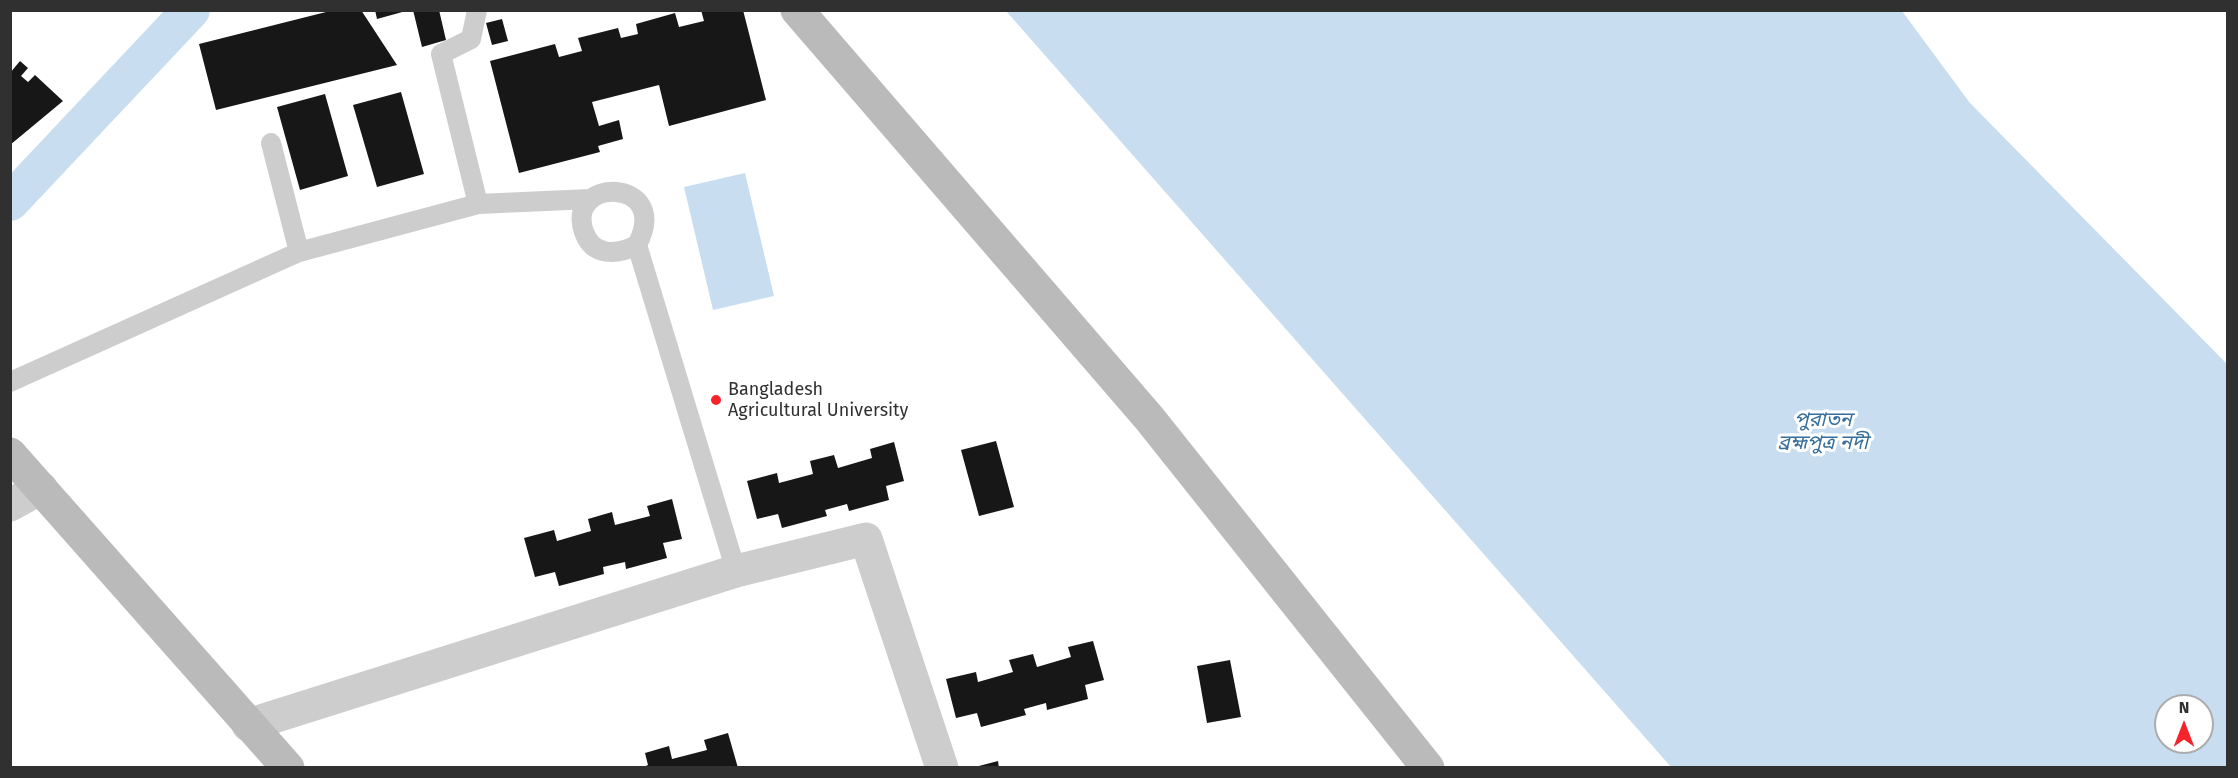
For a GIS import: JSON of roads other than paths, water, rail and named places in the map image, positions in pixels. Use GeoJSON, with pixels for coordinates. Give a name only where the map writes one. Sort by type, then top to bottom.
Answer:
{"type":"FeatureCollection","features":[{"type":"Feature","properties":{"kind":"street"},"geometry":{"type":"LineString","coordinates":[[797,10],[1149,418],[1428,768]]}},
{"type":"Feature","properties":{"kind":"street"},"geometry":{"type":"LineString","coordinates":[[10,454],[288,768]]}},
{"type":"Feature","properties":{"kind":"street"},"geometry":{"type":"LineString","coordinates":[[10,505],[41,488]]}},
{"type":"Feature","properties":{"kind":"street"},"geometry":{"type":"LineString","coordinates":[[248,724],[736,571],[866,539],[942,768]]}},
{"type":"Feature","properties":{"kind":"lane"},"geometry":{"type":"LineString","coordinates":[[477,10],[471,39],[441,54],[478,204]]}},
{"type":"Feature","properties":{"kind":"lane"},"geometry":{"type":"LineString","coordinates":[[271,143],[299,252]]}},
{"type":"Feature","properties":{"kind":"lane"},"geometry":{"type":"LineString","coordinates":[[616,190],[630,195],[640,204],[645,218],[644,232],[637,245],[624,252],[610,253],[597,249],[586,239],[582,226],[583,212],[590,200],[602,192],[616,190]]}},
{"type":"Feature","properties":{"kind":"lane"},"geometry":{"type":"LineString","coordinates":[[10,382],[299,252],[478,204],[590,200]]}},
{"type":"Feature","properties":{"kind":"lane"},"geometry":{"type":"LineString","coordinates":[[637,245],[736,571]]}},
{"type":"Feature","properties":{"kind":"water","name":"পুরাতন ব্রহ্মপুত্র নদী"},"geometry":{"type":"Polygon","coordinates":[[[1006,11],[1902,11],[1970,103],[2227,364],[2227,767],[1671,767],[1006,11]]]}},
{"type":"Feature","properties":{"kind":"water"},"geometry":{"type":"Polygon","coordinates":[[[745,173],[774,296],[713,310],[684,187],[745,173]]]}},
{"type":"Feature","properties":{"kind":"waterway"},"geometry":{"type":"LineString","coordinates":[[10,202],[191,10]]}},
{"type":"Feature","properties":{"kind":"place","name":"Bangladesh Agricultural University"},"geometry":{"type":"Point","coordinates":[716,400]}}]}
